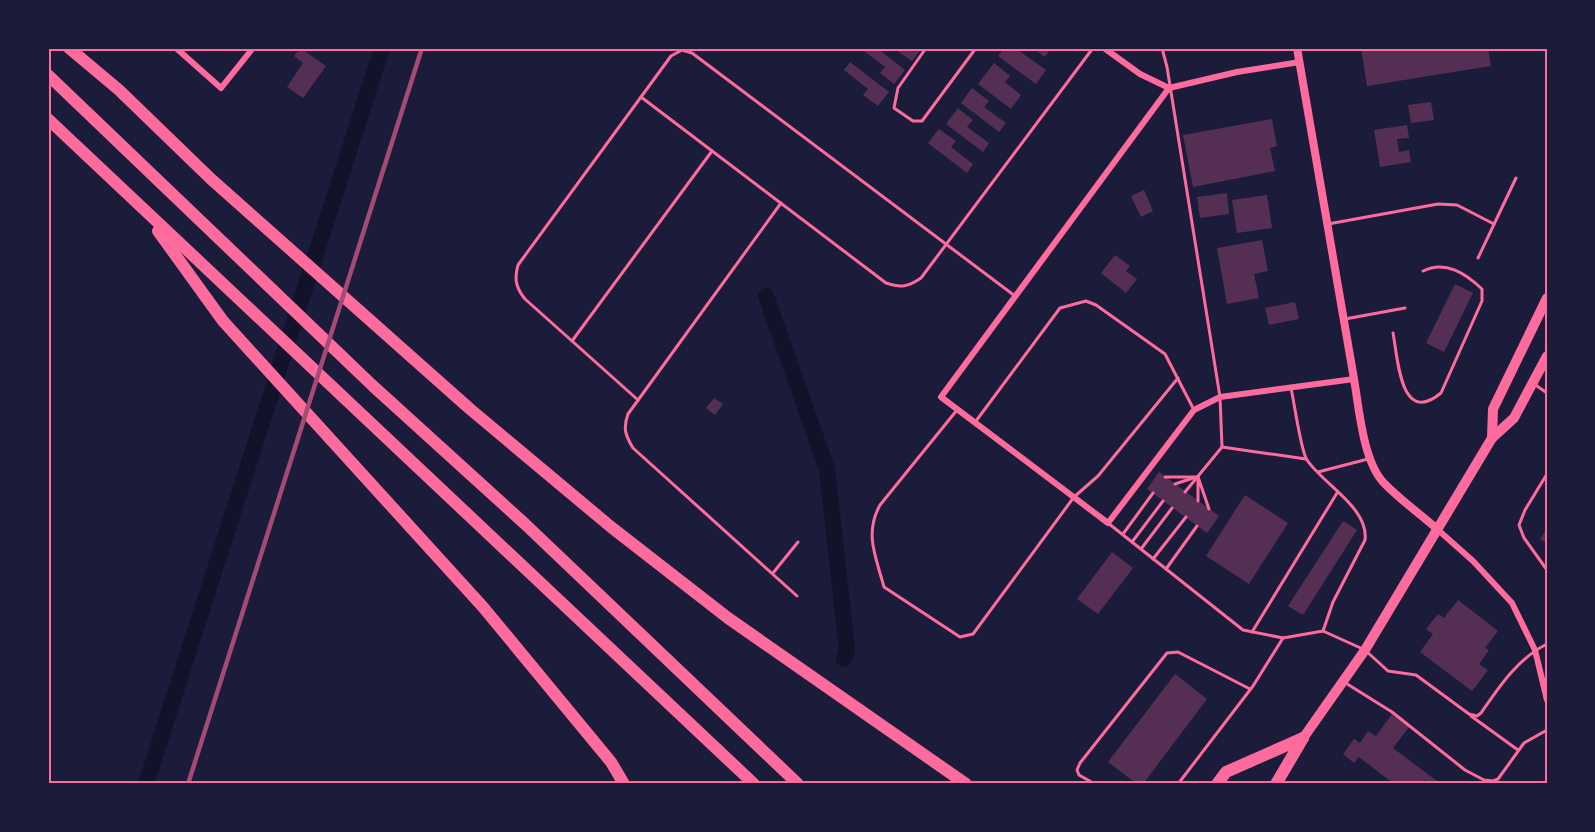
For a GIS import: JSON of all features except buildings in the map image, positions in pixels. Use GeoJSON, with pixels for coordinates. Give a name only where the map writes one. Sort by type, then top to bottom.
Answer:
{"type":"FeatureCollection","features":[{"type":"Feature","properties":{"kind":"highway"},"geometry":{"type":"LineString","coordinates":[[69,48],[119,90],[211,179],[470,409],[610,527],[728,618],[966,784]]}},
{"type":"Feature","properties":{"kind":"highway"},"geometry":{"type":"LineString","coordinates":[[48,75],[267,285],[525,524],[798,784]]}},
{"type":"Feature","properties":{"kind":"highway"},"geometry":{"type":"LineString","coordinates":[[48,119],[754,784]]}},
{"type":"Feature","properties":{"kind":"highway"},"geometry":{"type":"LineString","coordinates":[[141,207],[223,321],[483,607],[611,762],[624,784]]}},
{"type":"Feature","properties":{"kind":"highway"},"geometry":{"type":"LineString","coordinates":[[1216,784],[1226,772],[1303,738]]}},
{"type":"Feature","properties":{"kind":"highway"},"geometry":{"type":"LineString","coordinates":[[1276,784],[1303,738]]}},
{"type":"Feature","properties":{"kind":"highway"},"geometry":{"type":"LineString","coordinates":[[913,747],[953,784]]}},
{"type":"Feature","properties":{"kind":"main road"},"geometry":{"type":"LineString","coordinates":[[1492,438],[1493,409],[1547,298]]}},
{"type":"Feature","properties":{"kind":"main road"},"geometry":{"type":"LineString","coordinates":[[1269,784],[1365,650],[1492,438],[1514,418],[1547,356]]}},
{"type":"Feature","properties":{"kind":"street"},"geometry":{"type":"LineString","coordinates":[[176,48],[221,88],[253,48]]}},
{"type":"Feature","properties":{"kind":"street"},"geometry":{"type":"LineString","coordinates":[[1104,48],[1140,74],[1169,88],[1236,72],[1300,62]]}},
{"type":"Feature","properties":{"kind":"street"},"geometry":{"type":"LineString","coordinates":[[1297,48],[1363,432],[1370,459],[1382,481],[1473,561],[1512,603],[1535,650],[1547,700]]}},
{"type":"Feature","properties":{"kind":"street"},"geometry":{"type":"LineString","coordinates":[[1169,88],[941,397],[1108,523],[1194,410],[1220,397],[1354,379]]}},
{"type":"Feature","properties":{"kind":"lane"},"geometry":{"type":"LineString","coordinates":[[926,48],[898,87],[894,108],[913,121],[922,121],[976,48]]}},
{"type":"Feature","properties":{"kind":"lane"},"geometry":{"type":"LineString","coordinates":[[641,97],[886,283],[898,287],[910,285],[921,278],[1093,48]]}},
{"type":"Feature","properties":{"kind":"lane"},"geometry":{"type":"LineString","coordinates":[[1162,48],[1220,397],[1222,447],[1185,492]]}},
{"type":"Feature","properties":{"kind":"lane"},"geometry":{"type":"LineString","coordinates":[[638,400],[525,299],[518,291],[515,277],[518,265],[671,56],[682,50],[692,53],[1015,296]]}},
{"type":"Feature","properties":{"kind":"lane"},"geometry":{"type":"LineString","coordinates":[[572,341],[712,151]]}},
{"type":"Feature","properties":{"kind":"lane"},"geometry":{"type":"LineString","coordinates":[[1478,258],[1516,178]]}},
{"type":"Feature","properties":{"kind":"lane"},"geometry":{"type":"LineString","coordinates":[[781,203],[628,414],[624,425],[626,436],[633,448],[797,596]]}},
{"type":"Feature","properties":{"kind":"lane"},"geometry":{"type":"LineString","coordinates":[[1328,224],[1438,204],[1457,205],[1494,224]]}},
{"type":"Feature","properties":{"kind":"lane"},"geometry":{"type":"LineString","coordinates":[[1393,333],[1403,388],[1410,399],[1420,403],[1431,401],[1441,393],[1482,301],[1482,289],[1472,279],[1446,266],[1434,265],[1423,271]]}},
{"type":"Feature","properties":{"kind":"lane"},"geometry":{"type":"LineString","coordinates":[[975,423],[1060,308],[1086,301],[1096,304],[1164,354],[1194,410]]}},
{"type":"Feature","properties":{"kind":"lane"},"geometry":{"type":"LineString","coordinates":[[1344,320],[1405,309]]}},
{"type":"Feature","properties":{"kind":"lane"},"geometry":{"type":"LineString","coordinates":[[957,410],[880,505],[873,518],[872,539],[884,587],[960,638],[974,634],[1074,497],[1098,476],[1178,378]]}},
{"type":"Feature","properties":{"kind":"lane"},"geometry":{"type":"LineString","coordinates":[[1533,383],[1547,393]]}},
{"type":"Feature","properties":{"kind":"lane"},"geometry":{"type":"LineString","coordinates":[[1291,388],[1305,459],[1361,517],[1366,529],[1365,540],[1333,602],[1323,631]]}},
{"type":"Feature","properties":{"kind":"lane"},"geometry":{"type":"LineString","coordinates":[[1222,447],[1305,459]]}},
{"type":"Feature","properties":{"kind":"lane"},"geometry":{"type":"LineString","coordinates":[[1318,472],[1370,459]]}},
{"type":"Feature","properties":{"kind":"lane"},"geometry":{"type":"LineString","coordinates":[[1547,474],[1525,510],[1519,525],[1524,538],[1547,570]]}},
{"type":"Feature","properties":{"kind":"lane"},"geometry":{"type":"LineString","coordinates":[[1165,477],[1198,477]]}},
{"type":"Feature","properties":{"kind":"lane"},"geometry":{"type":"LineString","coordinates":[[1175,484],[1198,477]]}},
{"type":"Feature","properties":{"kind":"lane"},"geometry":{"type":"LineString","coordinates":[[1198,477],[1198,501]]}},
{"type":"Feature","properties":{"kind":"lane"},"geometry":{"type":"LineString","coordinates":[[1198,477],[1209,509]]}},
{"type":"Feature","properties":{"kind":"lane"},"geometry":{"type":"LineString","coordinates":[[1252,632],[1337,492]]}},
{"type":"Feature","properties":{"kind":"lane"},"geometry":{"type":"LineString","coordinates":[[1123,534],[1153,493]]}},
{"type":"Feature","properties":{"kind":"lane"},"geometry":{"type":"LineString","coordinates":[[1132,542],[1163,501]]}},
{"type":"Feature","properties":{"kind":"lane"},"geometry":{"type":"LineString","coordinates":[[1141,549],[1172,508]]}},
{"type":"Feature","properties":{"kind":"lane"},"geometry":{"type":"LineString","coordinates":[[1153,559],[1186,517]]}},
{"type":"Feature","properties":{"kind":"lane"},"geometry":{"type":"LineString","coordinates":[[1108,523],[1242,630],[1283,638],[1323,631],[1365,650],[1388,671],[1416,675],[1518,750]]}},
{"type":"Feature","properties":{"kind":"lane"},"geometry":{"type":"LineString","coordinates":[[1166,569],[1197,526]]}},
{"type":"Feature","properties":{"kind":"lane"},"geometry":{"type":"LineString","coordinates":[[772,574],[798,542]]}},
{"type":"Feature","properties":{"kind":"lane"},"geometry":{"type":"LineString","coordinates":[[1178,784],[1250,690],[1283,638]]}},
{"type":"Feature","properties":{"kind":"lane"},"geometry":{"type":"LineString","coordinates":[[1469,714],[1477,716],[1481,713],[1503,681],[1535,650],[1547,644]]}},
{"type":"Feature","properties":{"kind":"lane"},"geometry":{"type":"LineString","coordinates":[[1095,784],[1079,776],[1077,770],[1080,764],[1167,653],[1178,652],[1250,690]]}},
{"type":"Feature","properties":{"kind":"lane"},"geometry":{"type":"LineString","coordinates":[[1343,681],[1392,712],[1465,770],[1489,784]]}},
{"type":"Feature","properties":{"kind":"lane"},"geometry":{"type":"LineString","coordinates":[[1484,780],[1498,779],[1518,750],[1530,738],[1547,730]]}},
{"type":"Feature","properties":{"kind":"waterway"},"geometry":{"type":"LineString","coordinates":[[146,784],[382,48]]}},
{"type":"Feature","properties":{"kind":"waterway"},"geometry":{"type":"LineString","coordinates":[[766,296],[827,469],[847,649],[844,659]]}},
{"type":"Feature","properties":{"kind":"railway"},"geometry":{"type":"LineString","coordinates":[[188,784],[422,48]]}}]}
